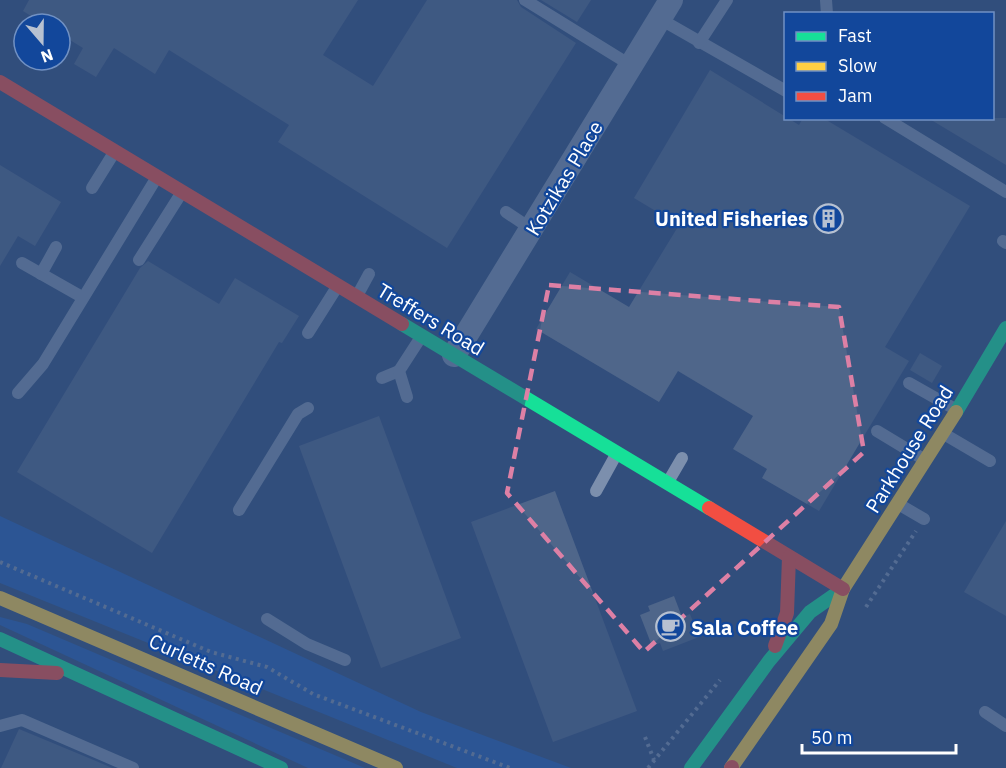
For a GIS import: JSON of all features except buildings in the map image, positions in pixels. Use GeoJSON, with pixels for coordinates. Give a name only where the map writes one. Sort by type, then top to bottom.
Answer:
{"type":"FeatureCollection","features":[{"type":"Feature","properties":{"kind":"main road","name":"Treffers Road"},"geometry":{"type":"LineString","coordinates":[[0,82],[843,589]]}},
{"type":"Feature","properties":{"kind":"main road","name":"Parkhouse Road"},"geometry":{"type":"LineString","coordinates":[[731,768],[831,624],[843,589],[899,505],[1006,328]]}},
{"type":"Feature","properties":{"kind":"main road"},"geometry":{"type":"LineString","coordinates":[[769,661],[787,613],[789,557]]}},
{"type":"Feature","properties":{"kind":"main road","name":"Parkhouse Road"},"geometry":{"type":"LineString","coordinates":[[691,768],[769,661],[810,612],[843,589]]}},
{"type":"Feature","properties":{"kind":"main road","name":"Curletts Road"},"geometry":{"type":"LineString","coordinates":[[0,598],[396,768]]}},
{"type":"Feature","properties":{"kind":"main road"},"geometry":{"type":"LineString","coordinates":[[0,639],[281,768]]}},
{"type":"Feature","properties":{"kind":"main road"},"geometry":{"type":"LineString","coordinates":[[0,670],[77,674]]}},
{"type":"Feature","properties":{"kind":"street","name":"Kotzikas Place"},"geometry":{"type":"LineString","coordinates":[[454,355],[533,230],[665,10]]}},
{"type":"Feature","properties":{"kind":"lane"},"geometry":{"type":"LineString","coordinates":[[525,0],[632,66]]}},
{"type":"Feature","properties":{"kind":"lane"},"geometry":{"type":"LineString","coordinates":[[699,43],[727,0]]}},
{"type":"Feature","properties":{"kind":"lane"},"geometry":{"type":"LineString","coordinates":[[665,10],[699,43],[784,90]]}},
{"type":"Feature","properties":{"kind":"lane"},"geometry":{"type":"LineString","coordinates":[[888,120],[1006,192]]}},
{"type":"Feature","properties":{"kind":"lane"},"geometry":{"type":"LineString","coordinates":[[92,188],[115,151]]}},
{"type":"Feature","properties":{"kind":"lane"},"geometry":{"type":"LineString","coordinates":[[18,393],[43,364],[157,177]]}},
{"type":"Feature","properties":{"kind":"lane"},"geometry":{"type":"LineString","coordinates":[[139,260],[182,192]]}},
{"type":"Feature","properties":{"kind":"lane"},"geometry":{"type":"LineString","coordinates":[[506,212],[533,230]]}},
{"type":"Feature","properties":{"kind":"lane"},"geometry":{"type":"LineString","coordinates":[[42,274],[56,247]]}},
{"type":"Feature","properties":{"kind":"lane"},"geometry":{"type":"LineString","coordinates":[[22,263],[82,297]]}},
{"type":"Feature","properties":{"kind":"lane"},"geometry":{"type":"LineString","coordinates":[[357,297],[369,274]]}},
{"type":"Feature","properties":{"kind":"lane"},"geometry":{"type":"LineString","coordinates":[[308,333],[337,285]]}},
{"type":"Feature","properties":{"kind":"lane"},"geometry":{"type":"LineString","coordinates":[[382,378],[399,371],[422,336]]}},
{"type":"Feature","properties":{"kind":"lane"},"geometry":{"type":"LineString","coordinates":[[399,371],[407,396]]}},
{"type":"Feature","properties":{"kind":"lane"},"geometry":{"type":"LineString","coordinates":[[909,383],[957,410]]}},
{"type":"Feature","properties":{"kind":"lane"},"geometry":{"type":"LineString","coordinates":[[238,510],[298,414],[308,408]]}},
{"type":"Feature","properties":{"kind":"lane"},"geometry":{"type":"LineString","coordinates":[[877,431],[926,461]]}},
{"type":"Feature","properties":{"kind":"lane"},"geometry":{"type":"LineString","coordinates":[[943,433],[990,461]]}},
{"type":"Feature","properties":{"kind":"lane"},"geometry":{"type":"LineString","coordinates":[[596,491],[617,452]]}},
{"type":"Feature","properties":{"kind":"lane"},"geometry":{"type":"LineString","coordinates":[[668,483],[682,458]]}},
{"type":"Feature","properties":{"kind":"lane"},"geometry":{"type":"LineString","coordinates":[[899,505],[924,519]]}},
{"type":"Feature","properties":{"kind":"lane"},"geometry":{"type":"LineString","coordinates":[[267,619],[307,644],[345,660]]}},
{"type":"Feature","properties":{"kind":"lane"},"geometry":{"type":"LineString","coordinates":[[985,712],[1006,726]]}},
{"type":"Feature","properties":{"kind":"lane"},"geometry":{"type":"LineString","coordinates":[[0,726],[22,720],[133,768]]}},
{"type":"Feature","properties":{"kind":"path"},"geometry":{"type":"LineString","coordinates":[[0,562],[211,652],[267,667],[307,692],[510,768]]}},
{"type":"Feature","properties":{"kind":"path"},"geometry":{"type":"LineString","coordinates":[[649,768],[722,677]]}},
{"type":"Feature","properties":{"kind":"path"},"geometry":{"type":"LineString","coordinates":[[645,737],[654,760]]}},
{"type":"Feature","properties":{"kind":"highlighted area"},"geometry":{"type":"Polygon","coordinates":[[[549,285],[839,307],[864,452],[644,652],[507,493],[549,285]]]}},
{"type":"Feature","properties":{"kind":"shaded area"},"geometry":{"type":"Polygon","coordinates":[[[0,516],[421,712],[571,768],[457,768],[0,583],[0,516]]]}},
{"type":"Feature","properties":{"kind":"shaded area"},"geometry":{"type":"Polygon","coordinates":[[[0,617],[27,624],[365,768],[308,768],[0,625],[0,617]]]}},
{"type":"Feature","properties":{"kind":"traffic: fast"},"geometry":{"type":"LineString","coordinates":[[402,324],[709,508]]}},
{"type":"Feature","properties":{"kind":"traffic: fast"},"geometry":{"type":"LineString","coordinates":[[956,412],[1006,328]]}},
{"type":"Feature","properties":{"kind":"traffic: fast"},"geometry":{"type":"LineString","coordinates":[[691,768],[769,661],[810,612],[843,589]]}},
{"type":"Feature","properties":{"kind":"traffic: fast"},"geometry":{"type":"LineString","coordinates":[[0,639],[281,768]]}},
{"type":"Feature","properties":{"kind":"traffic: slow"},"geometry":{"type":"LineString","coordinates":[[731,768],[831,624],[843,589],[956,412]]}},
{"type":"Feature","properties":{"kind":"traffic: slow"},"geometry":{"type":"LineString","coordinates":[[0,598],[396,768]]}},
{"type":"Feature","properties":{"kind":"traffic: jam"},"geometry":{"type":"LineString","coordinates":[[0,82],[402,324]]}},
{"type":"Feature","properties":{"kind":"traffic: jam"},"geometry":{"type":"LineString","coordinates":[[709,508],[843,589]]}},
{"type":"Feature","properties":{"kind":"traffic: jam"},"geometry":{"type":"LineString","coordinates":[[775,646],[787,613],[789,557]]}},
{"type":"Feature","properties":{"kind":"traffic: jam"},"geometry":{"type":"LineString","coordinates":[[0,670],[57,673]]}},
{"type":"Feature","properties":{"kind":"place","name":"United Fisheries"},"geometry":{"type":"Point","coordinates":[829,218]}},
{"type":"Feature","properties":{"kind":"place","name":"Sala Coffee"},"geometry":{"type":"Point","coordinates":[670,627]}}]}
